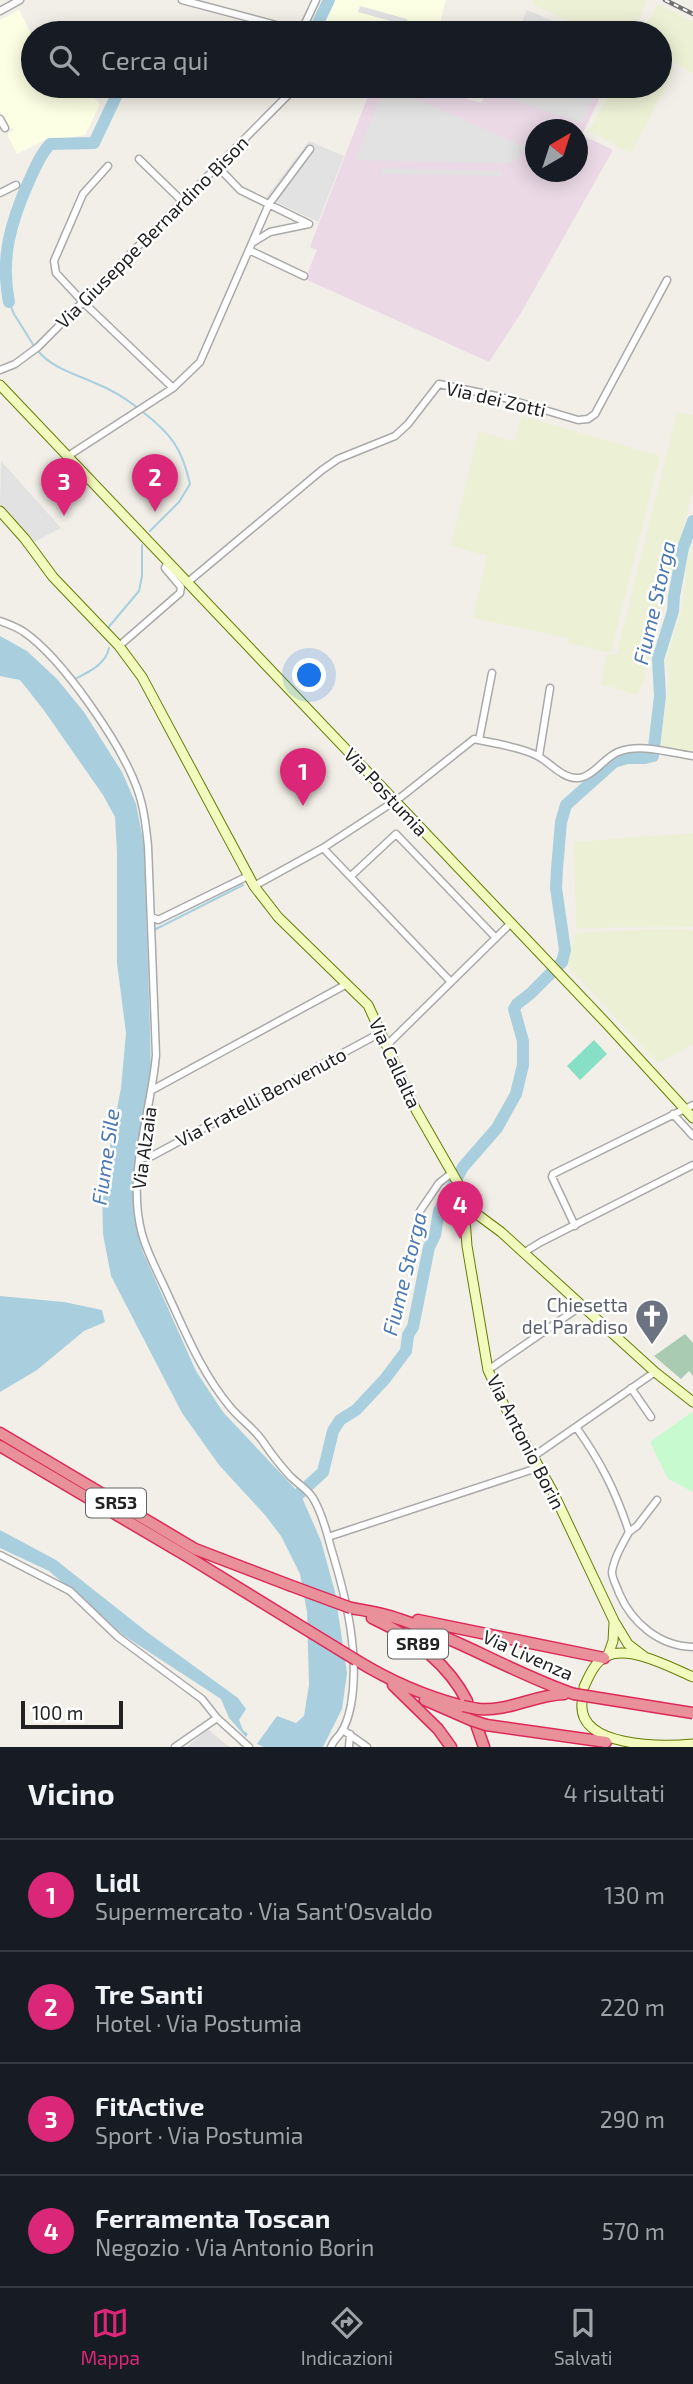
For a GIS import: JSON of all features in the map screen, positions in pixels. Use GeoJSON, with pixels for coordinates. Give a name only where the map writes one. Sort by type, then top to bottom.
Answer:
{"type":"FeatureCollection","features":[{"type":"Feature","properties":{"kind":"highway","name":"Via Livenza"},"geometry":{"type":"LineString","coordinates":[[0,1433],[195,1549],[351,1608],[396,1618],[574,1694]]}},
{"type":"Feature","properties":{"kind":"highway","name":"Via Livenza"},"geometry":{"type":"LineString","coordinates":[[0,1446],[356,1660],[424,1694],[465,1703],[478,1709],[498,1710],[551,1694],[574,1694]]}},
{"type":"Feature","properties":{"kind":"highway","name":"SR89"},"geometry":{"type":"LineString","coordinates":[[351,1608],[394,1628],[419,1645],[440,1663],[465,1703]]}},
{"type":"Feature","properties":{"kind":"highway"},"geometry":{"type":"LineString","coordinates":[[396,1618],[403,1617],[606,1657]]}},
{"type":"Feature","properties":{"kind":"highway","name":"SR89"},"geometry":{"type":"LineString","coordinates":[[380,1674],[412,1701],[451,1747]]}},
{"type":"Feature","properties":{"kind":"highway"},"geometry":{"type":"LineString","coordinates":[[391,1683],[478,1724],[608,1745]]}},
{"type":"Feature","properties":{"kind":"highway","name":"SR53"},"geometry":{"type":"LineString","coordinates":[[574,1694],[693,1713]]}},
{"type":"Feature","properties":{"kind":"highway"},"geometry":{"type":"LineString","coordinates":[[478,1724],[484,1747]]}},
{"type":"Feature","properties":{"kind":"main road","name":"Via Postumia"},"geometry":{"type":"LineString","coordinates":[[0,385],[510,924],[689,1107],[693,1118]]}},
{"type":"Feature","properties":{"kind":"main road","name":"Via Callalta"},"geometry":{"type":"LineString","coordinates":[[0,511],[25,538],[53,577],[119,646],[155,700],[254,886],[278,917],[368,1005],[416,1110],[461,1188],[465,1198],[465,1211]]}},
{"type":"Feature","properties":{"kind":"main road"},"geometry":{"type":"LineString","coordinates":[[465,1211],[480,1216],[655,1372],[693,1402]]}},
{"type":"Feature","properties":{"kind":"main road","name":"Via Antonio Borin"},"geometry":{"type":"LineString","coordinates":[[465,1211],[467,1246],[488,1370],[504,1405],[540,1467],[614,1621],[628,1644],[645,1657]]}},
{"type":"Feature","properties":{"kind":"main road"},"geometry":{"type":"LineString","coordinates":[[584,1687],[589,1674],[606,1657],[613,1641],[614,1621]]}},
{"type":"Feature","properties":{"kind":"main road"},"geometry":{"type":"LineString","coordinates":[[606,1657],[617,1654],[645,1657],[693,1677]]}},
{"type":"Feature","properties":{"kind":"main road"},"geometry":{"type":"LineString","coordinates":[[582,1703],[584,1720],[608,1745],[691,1745]]}},
{"type":"Feature","properties":{"kind":"street"},"geometry":{"type":"LineString","coordinates":[[0,10],[20,0]]}},
{"type":"Feature","properties":{"kind":"street"},"geometry":{"type":"LineString","coordinates":[[182,0],[200,2],[264,21]]}},
{"type":"Feature","properties":{"kind":"street"},"geometry":{"type":"LineString","coordinates":[[308,21],[316,0]]}},
{"type":"Feature","properties":{"kind":"street","name":"Via Giuseppe Bernardino Bison"},"geometry":{"type":"LineString","coordinates":[[0,370],[38,346],[286,98]]}},
{"type":"Feature","properties":{"kind":"street"},"geometry":{"type":"LineString","coordinates":[[0,119],[5,128]]}},
{"type":"Feature","properties":{"kind":"street"},"geometry":{"type":"LineString","coordinates":[[68,456],[173,388],[200,362],[269,204],[310,149]]}},
{"type":"Feature","properties":{"kind":"street"},"geometry":{"type":"LineString","coordinates":[[139,159],[182,201]]}},
{"type":"Feature","properties":{"kind":"street"},"geometry":{"type":"LineString","coordinates":[[108,166],[83,194],[54,261],[56,273],[173,388]]}},
{"type":"Feature","properties":{"kind":"street"},"geometry":{"type":"LineString","coordinates":[[217,166],[240,190],[309,224],[270,232],[250,247]]}},
{"type":"Feature","properties":{"kind":"street"},"geometry":{"type":"LineString","coordinates":[[0,193],[16,186]]}},
{"type":"Feature","properties":{"kind":"street"},"geometry":{"type":"LineString","coordinates":[[250,247],[304,276]]}},
{"type":"Feature","properties":{"kind":"street","name":"Via dei Zotti"},"geometry":{"type":"LineString","coordinates":[[188,582],[338,458],[395,436],[408,424],[439,384],[501,397],[578,420],[588,419],[595,414],[667,280]]}},
{"type":"Feature","properties":{"kind":"street"},"geometry":{"type":"LineString","coordinates":[[119,646],[180,593],[181,587],[165,568],[168,561]]}},
{"type":"Feature","properties":{"kind":"street","name":"Via Alzaia"},"geometry":{"type":"LineString","coordinates":[[0,621],[24,632],[72,680],[126,764],[137,790],[147,837],[156,1055],[137,1193],[141,1232],[194,1352],[212,1382],[232,1409],[314,1500],[328,1537],[344,1591],[353,1691],[346,1732],[331,1747]]}},
{"type":"Feature","properties":{"kind":"street"},"geometry":{"type":"LineString","coordinates":[[254,886],[323,848],[401,797],[472,742],[492,673]]}},
{"type":"Feature","properties":{"kind":"street"},"geometry":{"type":"LineString","coordinates":[[539,756],[550,688]]}},
{"type":"Feature","properties":{"kind":"street"},"geometry":{"type":"LineString","coordinates":[[472,742],[539,756],[570,777],[582,778],[618,752],[647,750],[693,756]]}},
{"type":"Feature","properties":{"kind":"street"},"geometry":{"type":"LineString","coordinates":[[351,876],[396,834],[496,938]]}},
{"type":"Feature","properties":{"kind":"street"},"geometry":{"type":"LineString","coordinates":[[323,848],[452,982]]}},
{"type":"Feature","properties":{"kind":"street"},"geometry":{"type":"LineString","coordinates":[[152,917],[158,920],[248,876]]}},
{"type":"Feature","properties":{"kind":"street"},"geometry":{"type":"LineString","coordinates":[[387,1045],[510,924]]}},
{"type":"Feature","properties":{"kind":"street"},"geometry":{"type":"LineString","coordinates":[[152,1090],[347,984]]}},
{"type":"Feature","properties":{"kind":"street","name":"Via Fratelli Benvenuto"},"geometry":{"type":"LineString","coordinates":[[140,1158],[152,1156],[382,1032]]}},
{"type":"Feature","properties":{"kind":"street"},"geometry":{"type":"LineString","coordinates":[[575,1226],[553,1174],[689,1107]]}},
{"type":"Feature","properties":{"kind":"street"},"geometry":{"type":"LineString","coordinates":[[673,1114],[693,1136]]}},
{"type":"Feature","properties":{"kind":"street"},"geometry":{"type":"LineString","coordinates":[[523,1253],[693,1165]]}},
{"type":"Feature","properties":{"kind":"street"},"geometry":{"type":"LineString","coordinates":[[420,1211],[439,1183],[453,1173]]}},
{"type":"Feature","properties":{"kind":"street"},"geometry":{"type":"LineString","coordinates":[[488,1370],[581,1306]]}},
{"type":"Feature","properties":{"kind":"street"},"geometry":{"type":"LineString","coordinates":[[534,1456],[655,1372]]}},
{"type":"Feature","properties":{"kind":"street"},"geometry":{"type":"LineString","coordinates":[[631,1388],[651,1417]]}},
{"type":"Feature","properties":{"kind":"street"},"geometry":{"type":"LineString","coordinates":[[576,1427],[597,1457],[612,1486],[629,1532]]}},
{"type":"Feature","properties":{"kind":"street"},"geometry":{"type":"LineString","coordinates":[[328,1537],[540,1467]]}},
{"type":"Feature","properties":{"kind":"street"},"geometry":{"type":"LineString","coordinates":[[657,1500],[638,1527],[629,1532],[618,1552],[612,1575],[623,1603],[644,1629],[681,1647],[693,1647]]}},
{"type":"Feature","properties":{"kind":"street"},"geometry":{"type":"LineString","coordinates":[[0,1555],[70,1591],[118,1637],[202,1699],[217,1718],[249,1747]]}},
{"type":"Feature","properties":{"kind":"street"},"geometry":{"type":"LineString","coordinates":[[174,1747],[217,1718]]}},
{"type":"Feature","properties":{"kind":"street"},"geometry":{"type":"LineString","coordinates":[[346,1732],[348,1747]]}},
{"type":"Feature","properties":{"kind":"street"},"geometry":{"type":"LineString","coordinates":[[346,1732],[367,1747]]}},
{"type":"Feature","properties":{"kind":"shaded area"},"geometry":{"type":"Polygon","coordinates":[[[333,0],[446,0],[440,21],[323,21],[333,0]]]}},
{"type":"Feature","properties":{"kind":"shaded area"},"geometry":{"type":"Polygon","coordinates":[[[534,0],[647,0],[637,21],[568,21],[532,4],[534,0]]]}},
{"type":"Feature","properties":{"kind":"shaded area"},"geometry":{"type":"Polygon","coordinates":[[[658,4],[693,22],[693,73],[672,62],[672,21],[648,21],[658,4]]]}},
{"type":"Feature","properties":{"kind":"shaded area"},"geometry":{"type":"Polygon","coordinates":[[[360,6],[408,21],[391,21],[358,12],[360,6]]]}},
{"type":"Feature","properties":{"kind":"shaded area"},"geometry":{"type":"Polygon","coordinates":[[[19,10],[25,21],[21,21],[21,98],[94,98],[100,104],[85,135],[55,140],[45,145],[49,138],[17,154],[7,134],[14,130],[10,129],[0,111],[0,20],[19,10]]]}},
{"type":"Feature","properties":{"kind":"shaded area"},"geometry":{"type":"Polygon","coordinates":[[[527,10],[553,21],[522,21],[527,10]]]}},
{"type":"Feature","properties":{"kind":"shaded area"},"geometry":{"type":"Polygon","coordinates":[[[367,98],[464,98],[481,103],[483,98],[599,98],[588,122],[588,119],[525,119],[525,182],[588,182],[588,138],[613,150],[521,313],[489,362],[305,279],[317,250],[310,247],[367,98]]]}},
{"type":"Feature","properties":{"kind":"shaded area"},"geometry":{"type":"Polygon","coordinates":[[[381,98],[414,98],[525,147],[517,159],[508,163],[355,160],[381,98]]]}},
{"type":"Feature","properties":{"kind":"shaded area"},"geometry":{"type":"Polygon","coordinates":[[[509,98],[593,98],[584,119],[570,119],[509,98]]]}},
{"type":"Feature","properties":{"kind":"shaded area"},"geometry":{"type":"Polygon","coordinates":[[[607,98],[660,98],[631,153],[589,131],[607,98]]]}},
{"type":"Feature","properties":{"kind":"shaded area"},"geometry":{"type":"Polygon","coordinates":[[[309,141],[344,156],[318,222],[266,197],[309,141]]]}},
{"type":"Feature","properties":{"kind":"shaded area"},"geometry":{"type":"Polygon","coordinates":[[[382,168],[502,171],[502,176],[382,174],[382,168]]]}},
{"type":"Feature","properties":{"kind":"shaded area"},"geometry":{"type":"Polygon","coordinates":[[[677,413],[693,415],[693,489],[652,659],[646,658],[643,673],[646,676],[637,695],[601,684],[606,655],[617,654],[677,413]]]}},
{"type":"Feature","properties":{"kind":"shaded area"},"geometry":{"type":"Polygon","coordinates":[[[522,416],[660,456],[611,653],[569,643],[568,638],[473,618],[487,556],[451,545],[479,431],[514,442],[522,416]]]}},
{"type":"Feature","properties":{"kind":"shaded area"},"geometry":{"type":"Polygon","coordinates":[[[1,461],[61,528],[34,542],[0,504],[1,461]]]}},
{"type":"Feature","properties":{"kind":"shaded area"},"geometry":{"type":"Polygon","coordinates":[[[693,543],[693,751],[680,752],[661,746],[669,677],[665,662],[682,608],[687,562],[693,543]]]}},
{"type":"Feature","properties":{"kind":"shaded area"},"geometry":{"type":"Polygon","coordinates":[[[693,833],[693,927],[576,928],[574,842],[693,833]]]}},
{"type":"Feature","properties":{"kind":"shaded area"},"geometry":{"type":"Polygon","coordinates":[[[693,930],[693,1044],[658,1063],[566,964],[576,933],[693,930]]]}},
{"type":"Feature","properties":{"kind":"shaded area"},"geometry":{"type":"Polygon","coordinates":[[[685,1334],[693,1343],[693,1376],[689,1371],[681,1379],[654,1356],[685,1334]]]}},
{"type":"Feature","properties":{"kind":"shaded area"},"geometry":{"type":"Polygon","coordinates":[[[208,1729],[223,1742],[230,1747],[187,1747],[208,1729]]]}},
{"type":"Feature","properties":{"kind":"green space"},"geometry":{"type":"Polygon","coordinates":[[[594,1040],[607,1054],[580,1080],[567,1066],[594,1040]]]}},
{"type":"Feature","properties":{"kind":"green space"},"geometry":{"type":"Polygon","coordinates":[[[692,1412],[693,1492],[668,1479],[650,1442],[692,1412]]]}},
{"type":"Feature","properties":{"kind":"water"},"geometry":{"type":"Polygon","coordinates":[[[0,636],[27,651],[57,679],[84,712],[122,772],[136,804],[144,845],[151,1077],[134,1203],[142,1250],[196,1371],[223,1412],[301,1495],[321,1541],[335,1592],[347,1673],[342,1709],[323,1747],[264,1747],[257,1744],[277,1716],[296,1723],[304,1716],[309,1685],[307,1612],[300,1574],[281,1536],[219,1465],[182,1413],[111,1276],[103,1234],[102,1189],[121,1088],[126,1033],[117,963],[115,817],[103,795],[20,680],[0,676],[0,636]]]}},
{"type":"Feature","properties":{"kind":"water"},"geometry":{"type":"Polygon","coordinates":[[[0,1296],[64,1302],[102,1310],[105,1322],[84,1331],[37,1370],[0,1392],[0,1296]]]}},
{"type":"Feature","properties":{"kind":"water"},"geometry":{"type":"Polygon","coordinates":[[[0,1530],[56,1560],[147,1632],[238,1698],[246,1709],[239,1720],[248,1734],[246,1737],[229,1718],[221,1699],[123,1635],[49,1571],[0,1548],[0,1530]]]}},
{"type":"Feature","properties":{"kind":"waterway"},"geometry":{"type":"LineString","coordinates":[[319,21],[329,0]]}},
{"type":"Feature","properties":{"kind":"waterway"},"geometry":{"type":"LineString","coordinates":[[9,302],[6,270],[12,225],[38,162],[50,144],[94,143],[115,98]]}},
{"type":"Feature","properties":{"kind":"waterway"},"geometry":{"type":"LineString","coordinates":[[9,302],[34,346]]}},
{"type":"Feature","properties":{"kind":"waterway"},"geometry":{"type":"LineString","coordinates":[[38,351],[57,366],[106,388],[138,408]]}},
{"type":"Feature","properties":{"kind":"waterway"},"geometry":{"type":"LineString","coordinates":[[143,412],[161,427],[174,443],[190,484],[179,502],[150,531]]}},
{"type":"Feature","properties":{"kind":"waterway","name":"Fiume Storga"},"geometry":{"type":"LineString","coordinates":[[287,1505],[323,1472],[333,1431],[340,1420],[356,1410],[406,1351],[439,1211],[463,1167],[497,1128],[516,1094],[523,1065],[523,1041],[514,1009],[562,962],[565,950],[556,888],[561,822],[566,805],[614,762],[653,756],[660,696],[658,659],[673,611],[683,548],[693,521]]}},
{"type":"Feature","properties":{"kind":"waterway"},"geometry":{"type":"LineString","coordinates":[[107,629],[139,591],[142,545]]}},
{"type":"Feature","properties":{"kind":"waterway"},"geometry":{"type":"LineString","coordinates":[[75,679],[101,663],[109,648]]}},
{"type":"Feature","properties":{"kind":"waterway"},"geometry":{"type":"LineString","coordinates":[[154,930],[243,885]]}},
{"type":"Feature","properties":{"kind":"railway"},"geometry":{"type":"LineString","coordinates":[[665,0],[693,14]]}},
{"type":"Feature","properties":{"kind":"place","name":"Tre Santi"},"geometry":{"type":"Point","coordinates":[155,512]}},
{"type":"Feature","properties":{"kind":"place","name":"FitActive"},"geometry":{"type":"Point","coordinates":[64,516]}},
{"type":"Feature","properties":{"kind":"place","name":"Lidl"},"geometry":{"type":"Point","coordinates":[303,806]}},
{"type":"Feature","properties":{"kind":"place","name":"Ferramenta Toscan"},"geometry":{"type":"Point","coordinates":[460,1239]}},
{"type":"Feature","properties":{"kind":"place","name":"Chiesetta del Paradiso"},"geometry":{"type":"Point","coordinates":[652,1346]}},
{"type":"Feature","properties":{"kind":"water label","name":"Fiume Sile"},"geometry":{"type":"Point","coordinates":[106,1157]}}]}
